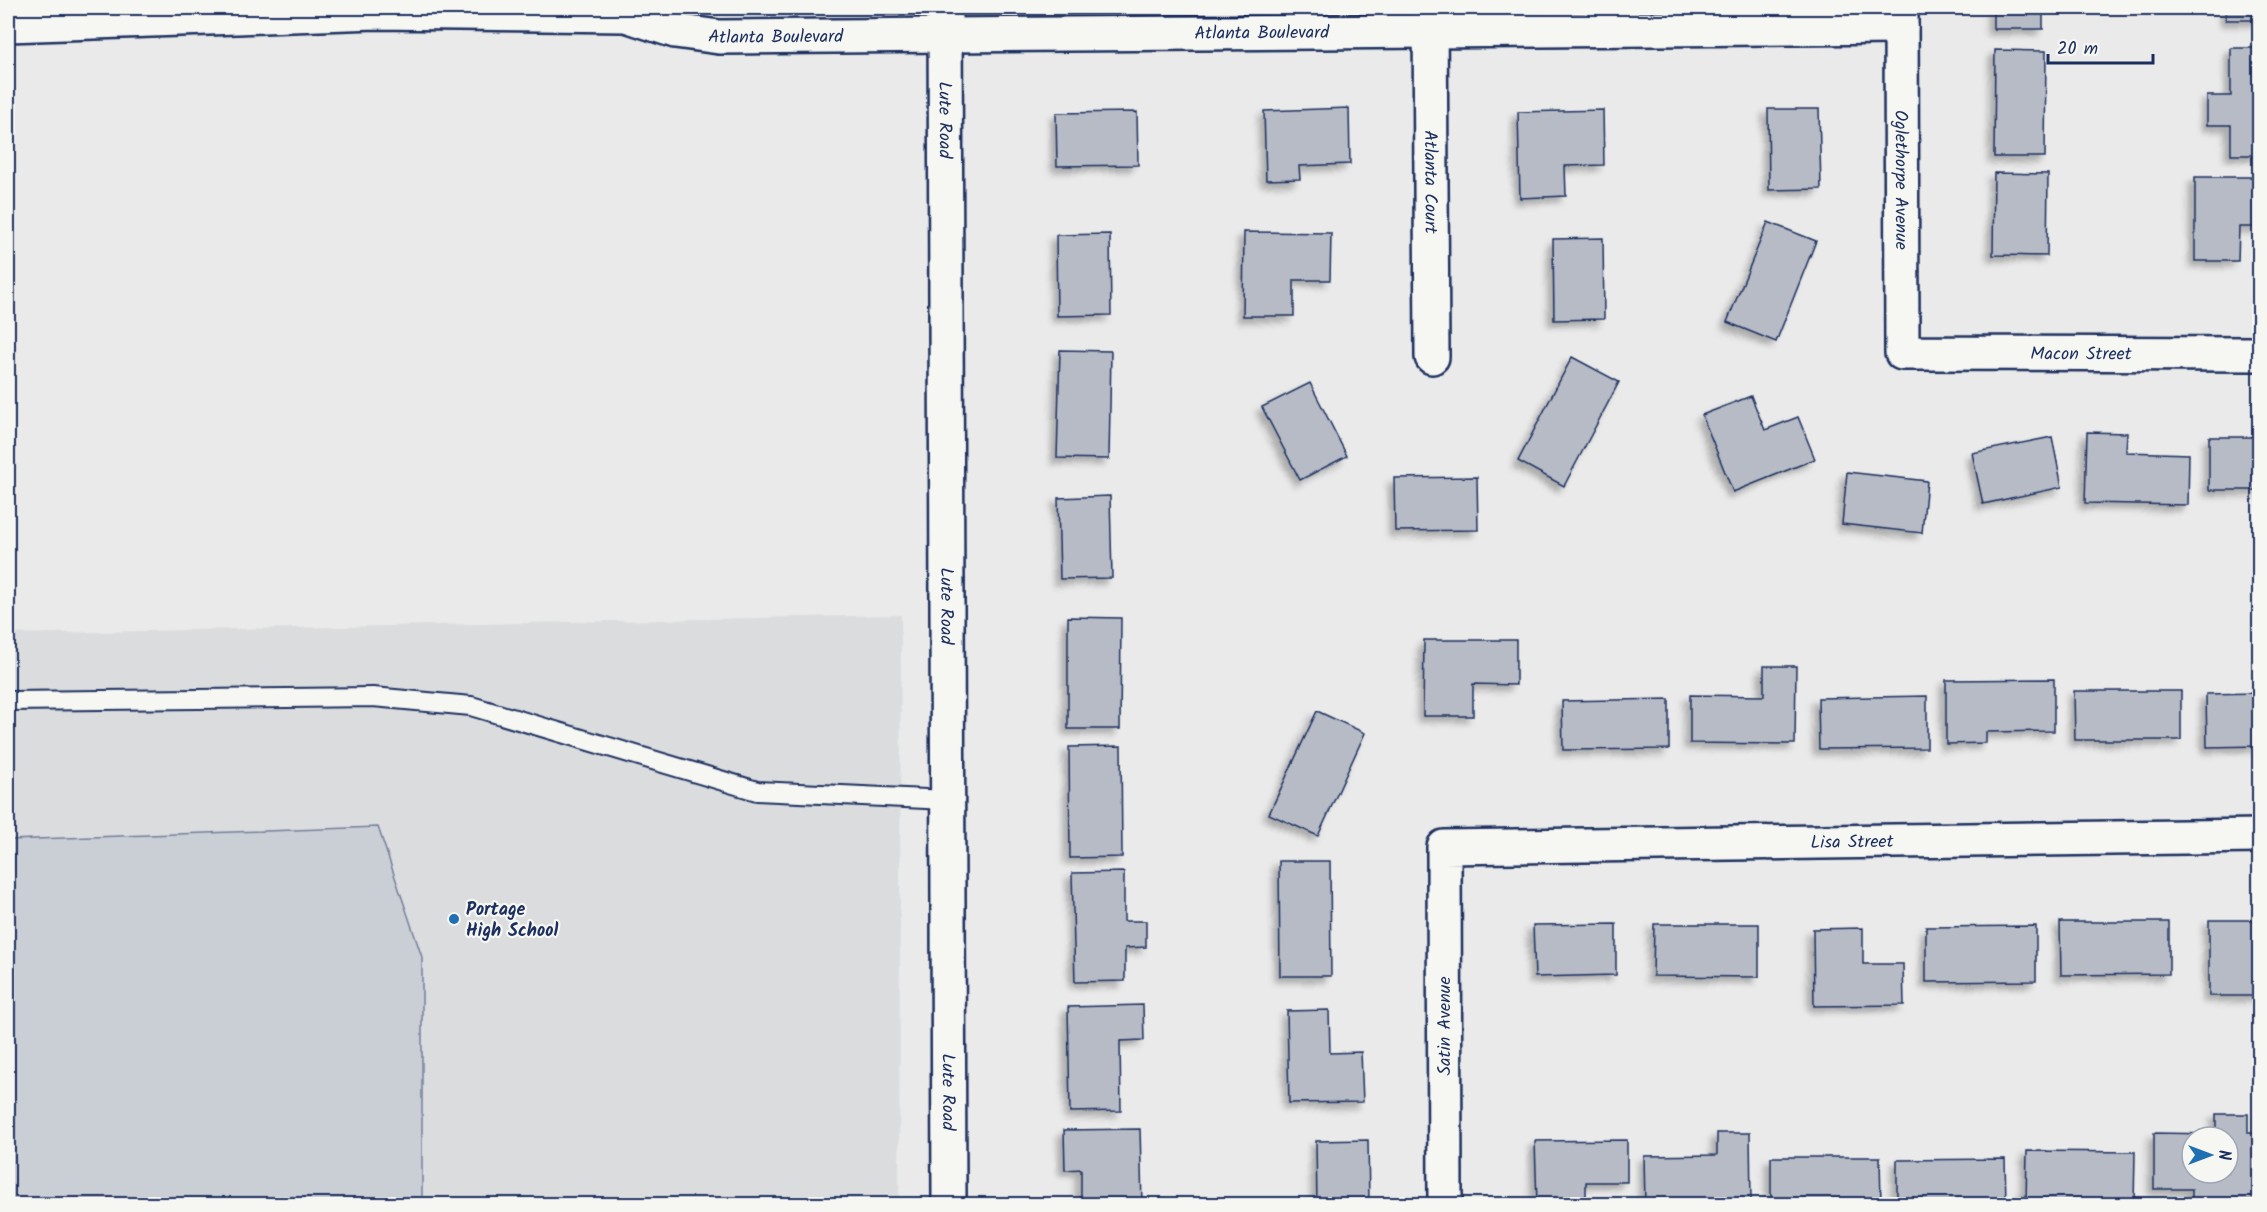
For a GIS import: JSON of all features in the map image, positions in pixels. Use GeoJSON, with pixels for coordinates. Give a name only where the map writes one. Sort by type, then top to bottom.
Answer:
{"type":"FeatureCollection","features":[{"type":"Feature","properties":{"kind":"street","name":"Atlanta Boulevard"},"geometry":{"type":"LineString","coordinates":[[8,26],[376,10],[635,11],[675,31],[719,37],[945,21],[1901,17]]}},
{"type":"Feature","properties":{"kind":"street","name":"Oglethorpe Avenue"},"geometry":{"type":"LineString","coordinates":[[1901,17],[1902,353]]}},
{"type":"Feature","properties":{"kind":"street","name":"Atlanta Court"},"geometry":{"type":"LineString","coordinates":[[1430,19],[1432,357]]}},
{"type":"Feature","properties":{"kind":"street","name":"Lute Road"},"geometry":{"type":"LineString","coordinates":[[945,21],[949,1204]]}},
{"type":"Feature","properties":{"kind":"street","name":"Macon Street"},"geometry":{"type":"LineString","coordinates":[[1902,353],[2259,354]]}},
{"type":"Feature","properties":{"kind":"street","name":"Lisa Street"},"geometry":{"type":"LineString","coordinates":[[1444,847],[2259,836]]}},
{"type":"Feature","properties":{"kind":"street","name":"Satin Avenue"},"geometry":{"type":"LineString","coordinates":[[1444,847],[1444,1204]]}},
{"type":"Feature","properties":{"kind":"lane"},"geometry":{"type":"LineString","coordinates":[[8,701],[373,697],[471,706],[757,791],[947,800]]}},
{"type":"Feature","properties":{"kind":"shaded area","name":"Portage High School"},"geometry":{"type":"Polygon","coordinates":[[[901,615],[899,1204],[8,1204],[8,634],[901,615]]]}},
{"type":"Feature","properties":{"kind":"shaded area"},"geometry":{"type":"Polygon","coordinates":[[[378,827],[422,957],[422,1204],[8,1204],[8,840],[378,827]]]}},
{"type":"Feature","properties":{"kind":"building"},"geometry":{"type":"Polygon","coordinates":[[[1993,8],[2043,8],[2043,29],[1993,29],[1993,8]]]}},
{"type":"Feature","properties":{"kind":"building"},"geometry":{"type":"Polygon","coordinates":[[[2226,8],[2260,8],[2260,20],[2226,20],[2226,8]]]}},
{"type":"Feature","properties":{"kind":"building"},"geometry":{"type":"Polygon","coordinates":[[[2231,48],[2260,48],[2260,155],[2231,155],[2231,125],[2207,125],[2207,96],[2231,96],[2231,48]]]}},
{"type":"Feature","properties":{"kind":"building"},"geometry":{"type":"Polygon","coordinates":[[[1995,50],[2046,51],[2045,157],[1994,157],[1995,50]]]}},
{"type":"Feature","properties":{"kind":"building"},"geometry":{"type":"Polygon","coordinates":[[[1349,108],[1350,164],[1299,166],[1300,179],[1266,180],[1264,111],[1349,108]]]}},
{"type":"Feature","properties":{"kind":"building"},"geometry":{"type":"Polygon","coordinates":[[[1768,109],[1819,109],[1821,189],[1769,190],[1768,109]]]}},
{"type":"Feature","properties":{"kind":"building"},"geometry":{"type":"Polygon","coordinates":[[[1603,110],[1604,165],[1565,166],[1566,196],[1520,198],[1518,112],[1603,110]]]}},
{"type":"Feature","properties":{"kind":"building"},"geometry":{"type":"Polygon","coordinates":[[[1137,112],[1138,165],[1057,166],[1056,113],[1137,112]]]}},
{"type":"Feature","properties":{"kind":"building"},"geometry":{"type":"Polygon","coordinates":[[[1994,173],[2048,174],[2047,256],[1993,255],[1994,173]]]}},
{"type":"Feature","properties":{"kind":"building"},"geometry":{"type":"Polygon","coordinates":[[[2195,177],[2260,177],[2260,227],[2239,227],[2238,261],[2195,261],[2195,177]]]}},
{"type":"Feature","properties":{"kind":"building"},"geometry":{"type":"Polygon","coordinates":[[[1768,222],[1816,241],[1776,342],[1727,322],[1768,222]]]}},
{"type":"Feature","properties":{"kind":"building"},"geometry":{"type":"Polygon","coordinates":[[[1244,232],[1331,233],[1330,280],[1294,280],[1294,316],[1243,316],[1244,232]]]}},
{"type":"Feature","properties":{"kind":"building"},"geometry":{"type":"Polygon","coordinates":[[[1110,234],[1111,315],[1057,316],[1056,235],[1110,234]]]}},
{"type":"Feature","properties":{"kind":"building"},"geometry":{"type":"Polygon","coordinates":[[[1603,238],[1604,319],[1554,320],[1553,239],[1603,238]]]}},
{"type":"Feature","properties":{"kind":"building"},"geometry":{"type":"Polygon","coordinates":[[[1060,350],[1111,351],[1109,459],[1057,458],[1060,350]]]}},
{"type":"Feature","properties":{"kind":"building"},"geometry":{"type":"Polygon","coordinates":[[[1572,357],[1619,382],[1564,486],[1518,461],[1572,357]]]}},
{"type":"Feature","properties":{"kind":"building"},"geometry":{"type":"Polygon","coordinates":[[[1310,383],[1347,456],[1300,480],[1262,407],[1310,383]]]}},
{"type":"Feature","properties":{"kind":"building"},"geometry":{"type":"Polygon","coordinates":[[[1751,396],[1765,430],[1798,417],[1815,459],[1733,492],[1702,415],[1751,396]]]}},
{"type":"Feature","properties":{"kind":"building"},"geometry":{"type":"Polygon","coordinates":[[[2087,432],[2127,433],[2126,452],[2189,454],[2188,505],[2085,503],[2087,432]]]}},
{"type":"Feature","properties":{"kind":"building"},"geometry":{"type":"Polygon","coordinates":[[[2052,437],[2062,487],[1983,504],[1972,453],[2052,437]]]}},
{"type":"Feature","properties":{"kind":"building"},"geometry":{"type":"Polygon","coordinates":[[[2209,437],[2260,437],[2260,490],[2209,490],[2209,437]]]}},
{"type":"Feature","properties":{"kind":"building"},"geometry":{"type":"Polygon","coordinates":[[[1847,472],[1927,481],[1922,533],[1842,524],[1847,472]]]}},
{"type":"Feature","properties":{"kind":"building"},"geometry":{"type":"Polygon","coordinates":[[[1477,477],[1478,530],[1395,531],[1394,478],[1477,477]]]}},
{"type":"Feature","properties":{"kind":"building"},"geometry":{"type":"Polygon","coordinates":[[[1110,496],[1112,578],[1060,579],[1058,498],[1110,496]]]}},
{"type":"Feature","properties":{"kind":"building"},"geometry":{"type":"Polygon","coordinates":[[[1068,617],[1121,618],[1120,729],[1068,729],[1068,617]]]}},
{"type":"Feature","properties":{"kind":"building"},"geometry":{"type":"Polygon","coordinates":[[[1424,640],[1516,640],[1516,685],[1473,684],[1473,716],[1423,716],[1424,640]]]}},
{"type":"Feature","properties":{"kind":"building"},"geometry":{"type":"Polygon","coordinates":[[[1764,666],[1796,666],[1795,744],[1690,743],[1690,695],[1764,696],[1764,666]]]}},
{"type":"Feature","properties":{"kind":"building"},"geometry":{"type":"Polygon","coordinates":[[[2054,679],[2054,731],[1986,732],[1986,743],[1946,744],[1946,680],[2054,679]]]}},
{"type":"Feature","properties":{"kind":"building"},"geometry":{"type":"Polygon","coordinates":[[[2074,691],[2181,691],[2181,740],[2075,740],[2074,691]]]}},
{"type":"Feature","properties":{"kind":"building"},"geometry":{"type":"Polygon","coordinates":[[[2260,693],[2260,746],[2207,747],[2206,694],[2260,693]]]}},
{"type":"Feature","properties":{"kind":"building"},"geometry":{"type":"Polygon","coordinates":[[[1927,696],[1927,748],[1819,749],[1818,698],[1927,696]]]}},
{"type":"Feature","properties":{"kind":"building"},"geometry":{"type":"Polygon","coordinates":[[[1669,699],[1669,749],[1563,750],[1562,701],[1669,699]]]}},
{"type":"Feature","properties":{"kind":"building"},"geometry":{"type":"Polygon","coordinates":[[[1317,711],[1365,733],[1318,836],[1269,814],[1317,711]]]}},
{"type":"Feature","properties":{"kind":"building"},"geometry":{"type":"Polygon","coordinates":[[[1121,746],[1122,857],[1070,858],[1069,747],[1121,746]]]}},
{"type":"Feature","properties":{"kind":"building"},"geometry":{"type":"Polygon","coordinates":[[[1279,861],[1330,861],[1331,976],[1280,976],[1279,861]]]}},
{"type":"Feature","properties":{"kind":"building"},"geometry":{"type":"Polygon","coordinates":[[[1124,872],[1124,921],[1146,921],[1146,947],[1125,948],[1125,981],[1075,982],[1072,873],[1124,872]]]}},
{"type":"Feature","properties":{"kind":"building"},"geometry":{"type":"Polygon","coordinates":[[[2209,920],[2258,920],[2260,996],[2209,996],[2209,920]]]}},
{"type":"Feature","properties":{"kind":"building"},"geometry":{"type":"Polygon","coordinates":[[[2060,922],[2169,922],[2169,974],[2061,975],[2060,922]]]}},
{"type":"Feature","properties":{"kind":"building"},"geometry":{"type":"Polygon","coordinates":[[[1616,924],[1616,975],[1535,977],[1533,925],[1616,924]]]}},
{"type":"Feature","properties":{"kind":"building"},"geometry":{"type":"Polygon","coordinates":[[[1654,924],[1759,924],[1759,977],[1653,976],[1654,924]]]}},
{"type":"Feature","properties":{"kind":"building"},"geometry":{"type":"Polygon","coordinates":[[[2036,926],[2036,981],[1926,982],[1926,927],[2036,926]]]}},
{"type":"Feature","properties":{"kind":"building"},"geometry":{"type":"Polygon","coordinates":[[[1863,928],[1863,964],[1903,964],[1904,1005],[1814,1006],[1813,929],[1863,928]]]}},
{"type":"Feature","properties":{"kind":"building"},"geometry":{"type":"Polygon","coordinates":[[[1143,1005],[1144,1040],[1120,1041],[1121,1111],[1070,1112],[1068,1007],[1143,1005]]]}},
{"type":"Feature","properties":{"kind":"building"},"geometry":{"type":"Polygon","coordinates":[[[1329,1010],[1330,1053],[1361,1052],[1363,1102],[1289,1103],[1287,1011],[1329,1010]]]}},
{"type":"Feature","properties":{"kind":"building"},"geometry":{"type":"Polygon","coordinates":[[[2216,1114],[2248,1114],[2248,1133],[2260,1133],[2260,1201],[2192,1201],[2192,1189],[2154,1189],[2154,1133],[2180,1133],[2180,1185],[2240,1185],[2240,1125],[2216,1125],[2216,1114]]]}},
{"type":"Feature","properties":{"kind":"building"},"geometry":{"type":"Polygon","coordinates":[[[1140,1129],[1142,1204],[1081,1204],[1081,1169],[1065,1170],[1064,1130],[1140,1129]]]}},
{"type":"Feature","properties":{"kind":"building"},"geometry":{"type":"Polygon","coordinates":[[[1717,1133],[1750,1133],[1751,1204],[1645,1204],[1644,1156],[1717,1155],[1717,1133]]]}},
{"type":"Feature","properties":{"kind":"building"},"geometry":{"type":"Polygon","coordinates":[[[1368,1140],[1369,1204],[1317,1204],[1316,1141],[1368,1140]]]}},
{"type":"Feature","properties":{"kind":"building"},"geometry":{"type":"Polygon","coordinates":[[[1627,1140],[1627,1182],[1586,1182],[1586,1204],[1537,1204],[1535,1141],[1627,1140]]]}},
{"type":"Feature","properties":{"kind":"building"},"geometry":{"type":"Polygon","coordinates":[[[2027,1151],[2135,1152],[2134,1204],[2026,1203],[2027,1151]]]}},
{"type":"Feature","properties":{"kind":"building"},"geometry":{"type":"Polygon","coordinates":[[[1771,1157],[1880,1157],[1881,1204],[1771,1204],[1771,1157]]]}},
{"type":"Feature","properties":{"kind":"building"},"geometry":{"type":"Polygon","coordinates":[[[2005,1159],[2006,1204],[1897,1204],[1897,1160],[2005,1159]]]}},
{"type":"Feature","properties":{"kind":"place","name":"Portage High School"},"geometry":{"type":"Point","coordinates":[454,919]}}]}
